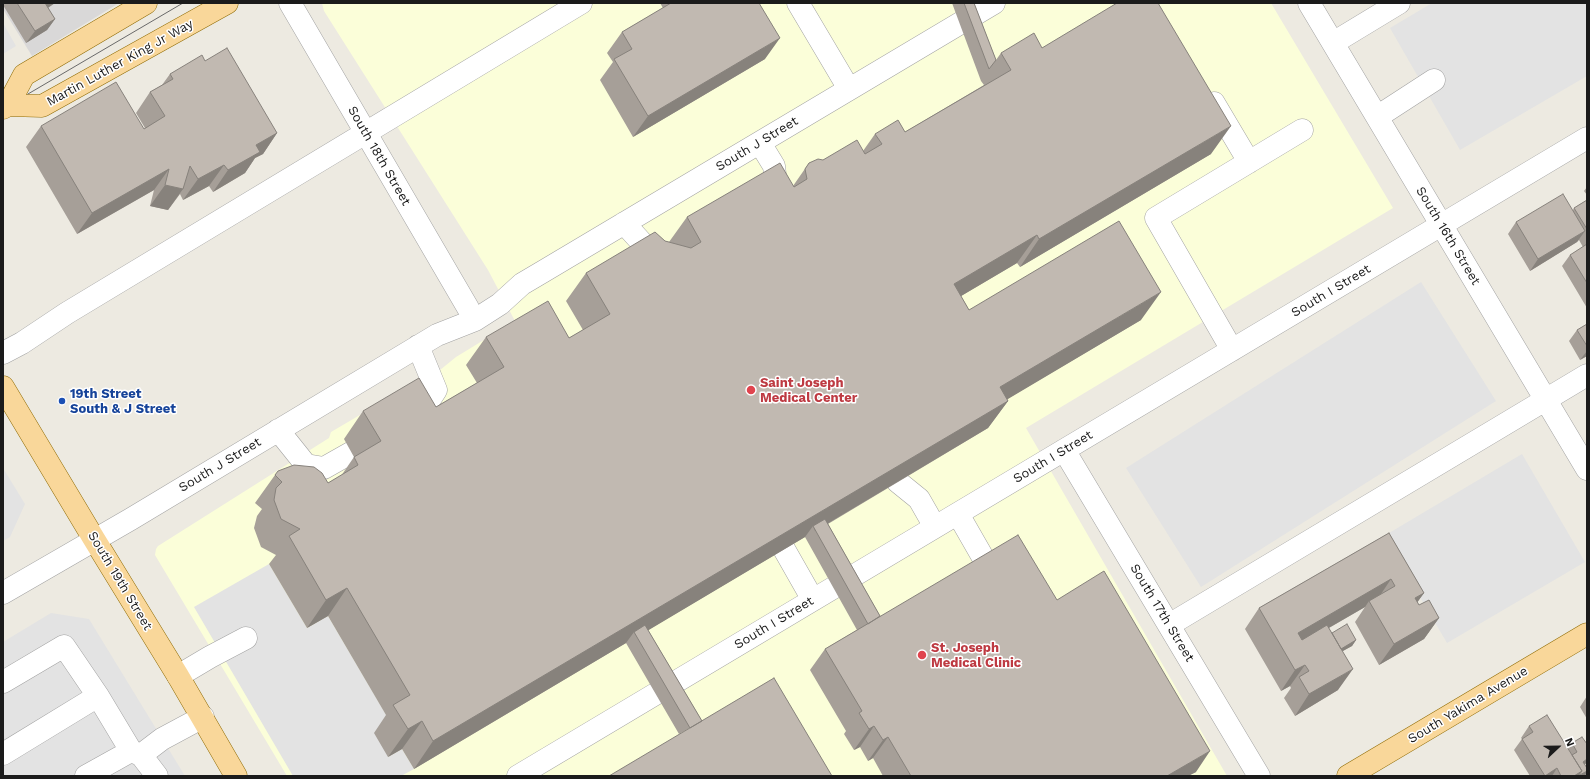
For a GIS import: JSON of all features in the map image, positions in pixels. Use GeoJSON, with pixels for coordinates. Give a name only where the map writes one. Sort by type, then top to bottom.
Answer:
{"type":"FeatureCollection","features":[{"type":"Feature","properties":{"kind":"main road","name":"Martin Luther King Jr Way"},"geometry":{"type":"LineString","coordinates":[[4,107],[24,75],[146,3]]}},
{"type":"Feature","properties":{"kind":"main road","name":"Martin Luther King Jr Way"},"geometry":{"type":"LineString","coordinates":[[4,107],[42,106],[227,3]]}},
{"type":"Feature","properties":{"kind":"main road","name":"South 19th Street"},"geometry":{"type":"LineString","coordinates":[[3,387],[203,717],[236,776]]}},
{"type":"Feature","properties":{"kind":"main road","name":"South Yakima Avenue"},"geometry":{"type":"LineString","coordinates":[[1348,776],[1587,634]]}},
{"type":"Feature","properties":{"kind":"street","name":"South 18th Street"},"geometry":{"type":"LineString","coordinates":[[290,3],[468,308]]}},
{"type":"Feature","properties":{"kind":"street"},"geometry":{"type":"LineString","coordinates":[[3,353],[22,343],[67,313],[581,3]]}},
{"type":"Feature","properties":{"kind":"street"},"geometry":{"type":"LineString","coordinates":[[798,3],[849,89]]}},
{"type":"Feature","properties":{"kind":"street","name":"South J Street"},"geometry":{"type":"LineString","coordinates":[[520,286],[994,3]]}},
{"type":"Feature","properties":{"kind":"street","name":"South 16th Street"},"geometry":{"type":"LineString","coordinates":[[1309,3],[1587,469]]}},
{"type":"Feature","properties":{"kind":"street"},"geometry":{"type":"LineString","coordinates":[[1333,42],[1399,3]]}},
{"type":"Feature","properties":{"kind":"street"},"geometry":{"type":"LineString","coordinates":[[1377,117],[1434,80]]}},
{"type":"Feature","properties":{"kind":"street"},"geometry":{"type":"LineString","coordinates":[[1203,83],[1249,162]]}},
{"type":"Feature","properties":{"kind":"street"},"geometry":{"type":"LineString","coordinates":[[1232,350],[1156,218],[1302,130]]}},
{"type":"Feature","properties":{"kind":"street","name":"South I Street"},"geometry":{"type":"LineString","coordinates":[[518,776],[1587,138]]}},
{"type":"Feature","properties":{"kind":"street"},"geometry":{"type":"LineString","coordinates":[[760,142],[774,166],[777,191],[768,205]]}},
{"type":"Feature","properties":{"kind":"street"},"geometry":{"type":"LineString","coordinates":[[624,223],[643,244],[658,256],[675,258]]}},
{"type":"Feature","properties":{"kind":"street"},"geometry":{"type":"LineString","coordinates":[[437,335],[468,308],[492,295],[520,286]]}},
{"type":"Feature","properties":{"kind":"street"},"geometry":{"type":"LineString","coordinates":[[437,335],[475,320],[500,304],[520,286]]}},
{"type":"Feature","properties":{"kind":"street","name":"South J Street"},"geometry":{"type":"LineString","coordinates":[[3,593],[437,335]]}},
{"type":"Feature","properties":{"kind":"street"},"geometry":{"type":"LineString","coordinates":[[278,430],[306,465],[324,468],[421,413],[436,390],[418,346]]}},
{"type":"Feature","properties":{"kind":"street"},"geometry":{"type":"LineString","coordinates":[[1169,625],[1587,375]]}},
{"type":"Feature","properties":{"kind":"street","name":"South 17th Street"},"geometry":{"type":"LineString","coordinates":[[1064,450],[1259,776]]}},
{"type":"Feature","properties":{"kind":"street"},"geometry":{"type":"LineString","coordinates":[[898,482],[919,499],[935,527]]}},
{"type":"Feature","properties":{"kind":"street"},"geometry":{"type":"LineString","coordinates":[[958,514],[1008,601]]}},
{"type":"Feature","properties":{"kind":"street"},"geometry":{"type":"LineString","coordinates":[[784,549],[814,600]]}},
{"type":"Feature","properties":{"kind":"street"},"geometry":{"type":"LineString","coordinates":[[178,676],[246,638]]}},
{"type":"Feature","properties":{"kind":"street"},"geometry":{"type":"LineString","coordinates":[[3,682],[64,646],[136,753],[157,776]]}},
{"type":"Feature","properties":{"kind":"street"},"geometry":{"type":"LineString","coordinates":[[3,754],[98,696]]}},
{"type":"Feature","properties":{"kind":"street"},"geometry":{"type":"LineString","coordinates":[[86,776],[136,753],[203,717]]}},
{"type":"Feature","properties":{"kind":"shaded area"},"geometry":{"type":"Polygon","coordinates":[[[3,3],[119,3],[32,56],[3,9],[3,3]]]}},
{"type":"Feature","properties":{"kind":"shaded area","name":"Saint Joseph Medical Center"},"geometry":{"type":"Polygon","coordinates":[[[322,3],[1271,3],[1393,208],[1026,428],[1227,776],[287,776],[155,555],[156,549],[158,546],[329,438],[331,432],[399,392],[418,388],[456,357],[515,321],[488,270],[324,11],[322,3]]]}},
{"type":"Feature","properties":{"kind":"shaded area"},"geometry":{"type":"Polygon","coordinates":[[[1432,3],[1587,3],[1587,76],[1460,150],[1390,28],[1432,3]]]}},
{"type":"Feature","properties":{"kind":"shaded area"},"geometry":{"type":"Polygon","coordinates":[[[3,23],[16,46],[3,54],[3,23]]]}},
{"type":"Feature","properties":{"kind":"shaded area"},"geometry":{"type":"Polygon","coordinates":[[[1421,282],[1496,401],[1201,587],[1126,468],[1421,282]]]}},
{"type":"Feature","properties":{"kind":"shaded area"},"geometry":{"type":"Polygon","coordinates":[[[1522,454],[1585,562],[1447,643],[1384,536],[1522,454]]]}},
{"type":"Feature","properties":{"kind":"shaded area"},"geometry":{"type":"Polygon","coordinates":[[[3,468],[25,504],[10,537],[3,541],[3,468]]]}},
{"type":"Feature","properties":{"kind":"shaded area"},"geometry":{"type":"Polygon","coordinates":[[[269,564],[307,628],[328,616],[391,723],[388,757],[402,749],[414,769],[401,776],[293,776],[194,607],[269,564]]]}},
{"type":"Feature","properties":{"kind":"shaded area"},"geometry":{"type":"Polygon","coordinates":[[[51,613],[89,619],[185,776],[3,776],[3,642],[51,613]]]}},
{"type":"Feature","properties":{"kind":"building"},"geometry":{"type":"Polygon","coordinates":[[[17,3],[45,3],[55,19],[35,31],[17,3]]]}},
{"type":"Feature","properties":{"kind":"building"},"geometry":{"type":"Polygon","coordinates":[[[671,3],[759,3],[780,38],[648,116],[614,59],[632,49],[622,32],[671,3]]]}},
{"type":"Feature","properties":{"kind":"building"},"geometry":{"type":"Polygon","coordinates":[[[964,3],[974,3],[996,60],[989,69],[964,3]]]}},
{"type":"Feature","properties":{"kind":"building"},"geometry":{"type":"Polygon","coordinates":[[[1117,3],[1158,3],[1231,126],[1039,239],[1037,235],[954,284],[969,310],[1119,221],[1161,292],[1000,387],[1008,401],[433,741],[422,721],[408,729],[393,705],[410,695],[347,588],[326,600],[289,536],[300,529],[281,519],[274,500],[276,488],[282,482],[275,475],[278,471],[294,465],[314,467],[322,473],[328,483],[358,465],[354,457],[381,441],[363,411],[419,378],[436,407],[504,367],[486,337],[548,301],[569,338],[610,314],[586,273],[655,232],[665,241],[691,248],[701,242],[687,217],[780,163],[794,187],[807,179],[805,169],[809,163],[818,159],[823,160],[857,140],[865,154],[882,144],[875,134],[898,120],[905,132],[1011,70],[1001,53],[1034,33],[1042,48],[1117,3]]]}},
{"type":"Feature","properties":{"kind":"building"},"geometry":{"type":"Polygon","coordinates":[[[227,48],[277,133],[256,145],[260,152],[228,170],[224,165],[198,179],[190,166],[183,189],[165,185],[169,169],[92,213],[41,126],[116,82],[144,129],[165,116],[150,92],[173,79],[170,74],[202,55],[205,61],[227,48]]]}},
{"type":"Feature","properties":{"kind":"building"},"geometry":{"type":"Polygon","coordinates":[[[1563,194],[1585,231],[1538,259],[1516,222],[1563,194]]]}},
{"type":"Feature","properties":{"kind":"building"},"geometry":{"type":"Polygon","coordinates":[[[1587,200],[1587,229],[1574,208],[1587,200]]]}},
{"type":"Feature","properties":{"kind":"building"},"geometry":{"type":"Polygon","coordinates":[[[1587,244],[1587,283],[1570,255],[1587,244]]]}},
{"type":"Feature","properties":{"kind":"building"},"geometry":{"type":"Polygon","coordinates":[[[1587,324],[1587,346],[1577,330],[1587,324]]]}},
{"type":"Feature","properties":{"kind":"building"},"geometry":{"type":"Polygon","coordinates":[[[825,519],[880,616],[868,624],[813,526],[825,519]]]}},
{"type":"Feature","properties":{"kind":"building"},"geometry":{"type":"Polygon","coordinates":[[[1389,533],[1424,593],[1415,598],[1419,605],[1429,600],[1439,618],[1394,644],[1369,601],[1395,586],[1391,579],[1298,633],[1302,640],[1327,625],[1353,669],[1309,694],[1299,677],[1309,671],[1305,665],[1295,670],[1259,608],[1389,533]]]}},
{"type":"Feature","properties":{"kind":"building"},"geometry":{"type":"Polygon","coordinates":[[[1018,535],[1057,600],[1104,571],[1210,751],[1167,776],[911,776],[888,737],[883,740],[874,726],[869,729],[859,713],[862,711],[825,649],[1018,535]]]}},
{"type":"Feature","properties":{"kind":"building"},"geometry":{"type":"Polygon","coordinates":[[[1347,624],[1356,640],[1341,649],[1332,633],[1347,624]]]}},
{"type":"Feature","properties":{"kind":"building"},"geometry":{"type":"Polygon","coordinates":[[[645,625],[702,721],[690,728],[634,632],[645,625]]]}},
{"type":"Feature","properties":{"kind":"building"},"geometry":{"type":"Polygon","coordinates":[[[774,678],[832,776],[609,776],[774,678]]]}},
{"type":"Feature","properties":{"kind":"building"},"geometry":{"type":"Polygon","coordinates":[[[1547,715],[1582,771],[1574,776],[1561,776],[1557,768],[1545,776],[1522,739],[1533,732],[1529,726],[1547,715]]]}},
{"type":"Feature","properties":{"kind":"building"},"geometry":{"type":"Polygon","coordinates":[[[1582,737],[1587,744],[1587,759],[1583,762],[1587,768],[1587,771],[1578,776],[1582,771],[1572,755],[1577,752],[1572,743],[1582,737]]]}},
{"type":"Feature","properties":{"kind":"tram line"},"geometry":{"type":"LineString","coordinates":[[28,94],[183,3]]}},
{"type":"Feature","properties":{"kind":"place","name":"Saint Joseph Medical Center"},"geometry":{"type":"Point","coordinates":[751,390]}},
{"type":"Feature","properties":{"kind":"place","name":"19th Street South & J Street"},"geometry":{"type":"Point","coordinates":[62,401]}},
{"type":"Feature","properties":{"kind":"place","name":"St. Joseph Medical Clinic"},"geometry":{"type":"Point","coordinates":[922,655]}}]}
